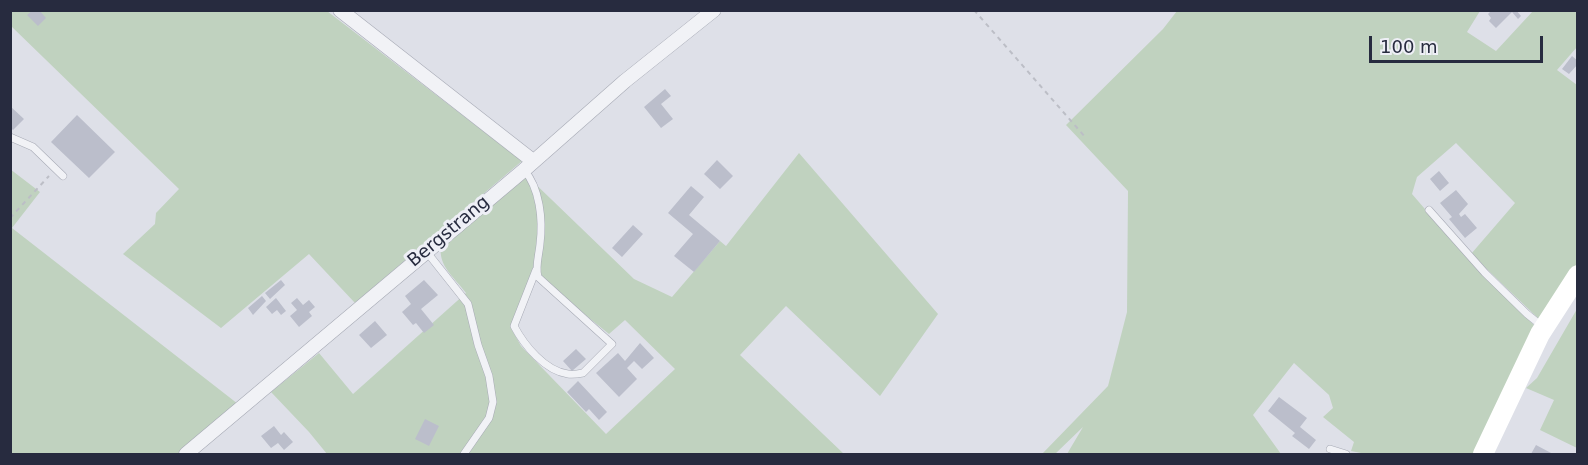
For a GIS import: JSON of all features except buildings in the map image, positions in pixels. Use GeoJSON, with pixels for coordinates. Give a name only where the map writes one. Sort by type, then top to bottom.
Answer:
{"type":"FeatureCollection","features":[{"type":"Feature","properties":{"kind":"main road"},"geometry":{"type":"LineString","coordinates":[[1483,454],[1545,327],[1578,274]]}},
{"type":"Feature","properties":{"kind":"street"},"geometry":{"type":"LineString","coordinates":[[340,10],[528,165]]}},
{"type":"Feature","properties":{"kind":"street","name":"Bergstrang"},"geometry":{"type":"LineString","coordinates":[[186,454],[625,81],[714,10]]}},
{"type":"Feature","properties":{"kind":"lane"},"geometry":{"type":"LineString","coordinates":[[10,137],[33,147],[63,176]]}},
{"type":"Feature","properties":{"kind":"lane"},"geometry":{"type":"LineString","coordinates":[[528,165],[536,190],[541,235],[536,270],[514,326],[525,344],[553,369],[568,374],[583,373],[612,344],[546,285],[538,277],[536,270]]}},
{"type":"Feature","properties":{"kind":"lane"},"geometry":{"type":"LineString","coordinates":[[1429,210],[1485,273],[1527,314],[1545,327]]}},
{"type":"Feature","properties":{"kind":"lane"},"geometry":{"type":"LineString","coordinates":[[426,250],[468,304],[478,345],[489,376],[493,402],[489,418],[464,454]]}},
{"type":"Feature","properties":{"kind":"lane"},"geometry":{"type":"LineString","coordinates":[[1330,449],[1346,454]]}},
{"type":"Feature","properties":{"kind":"path"},"geometry":{"type":"LineString","coordinates":[[974,10],[1086,138]]}},
{"type":"Feature","properties":{"kind":"path"},"geometry":{"type":"LineString","coordinates":[[10,218],[56,168]]}},
{"type":"Feature","properties":{"kind":"green space"},"geometry":{"type":"Polygon","coordinates":[[[10,11],[327,11],[522,161],[355,303],[309,254],[221,328],[123,254],[155,224],[156,213],[179,189],[11,26],[10,11]]]}},
{"type":"Feature","properties":{"kind":"green space"},"geometry":{"type":"Polygon","coordinates":[[[1177,11],[1480,11],[1467,32],[1496,51],[1533,11],[1577,11],[1577,47],[1557,70],[1577,85],[1577,266],[1542,322],[1471,254],[1515,203],[1456,143],[1417,177],[1412,194],[1468,259],[1537,328],[1478,454],[1366,454],[1351,451],[1354,442],[1323,417],[1333,408],[1329,395],[1294,363],[1253,415],[1281,454],[1067,454],[1083,427],[1055,454],[1042,454],[1108,386],[1127,312],[1128,191],[1066,125],[1163,29],[1177,11]]]}},
{"type":"Feature","properties":{"kind":"green space"},"geometry":{"type":"Polygon","coordinates":[[[799,153],[938,314],[880,396],[786,306],[740,355],[844,454],[327,454],[271,392],[319,353],[353,394],[466,293],[445,266],[441,247],[524,173],[634,279],[672,297],[720,241],[726,246],[799,153]],[[533,273],[511,328],[521,346],[606,434],[675,369],[625,320],[609,334],[533,273]]]}},
{"type":"Feature","properties":{"kind":"green space"},"geometry":{"type":"Polygon","coordinates":[[[10,169],[40,192],[12,228],[238,404],[179,454],[11,454],[10,169]]]}},
{"type":"Feature","properties":{"kind":"green space"},"geometry":{"type":"Polygon","coordinates":[[[1577,309],[1577,448],[1540,430],[1554,400],[1526,388],[1537,378],[1577,309]]]}}]}
